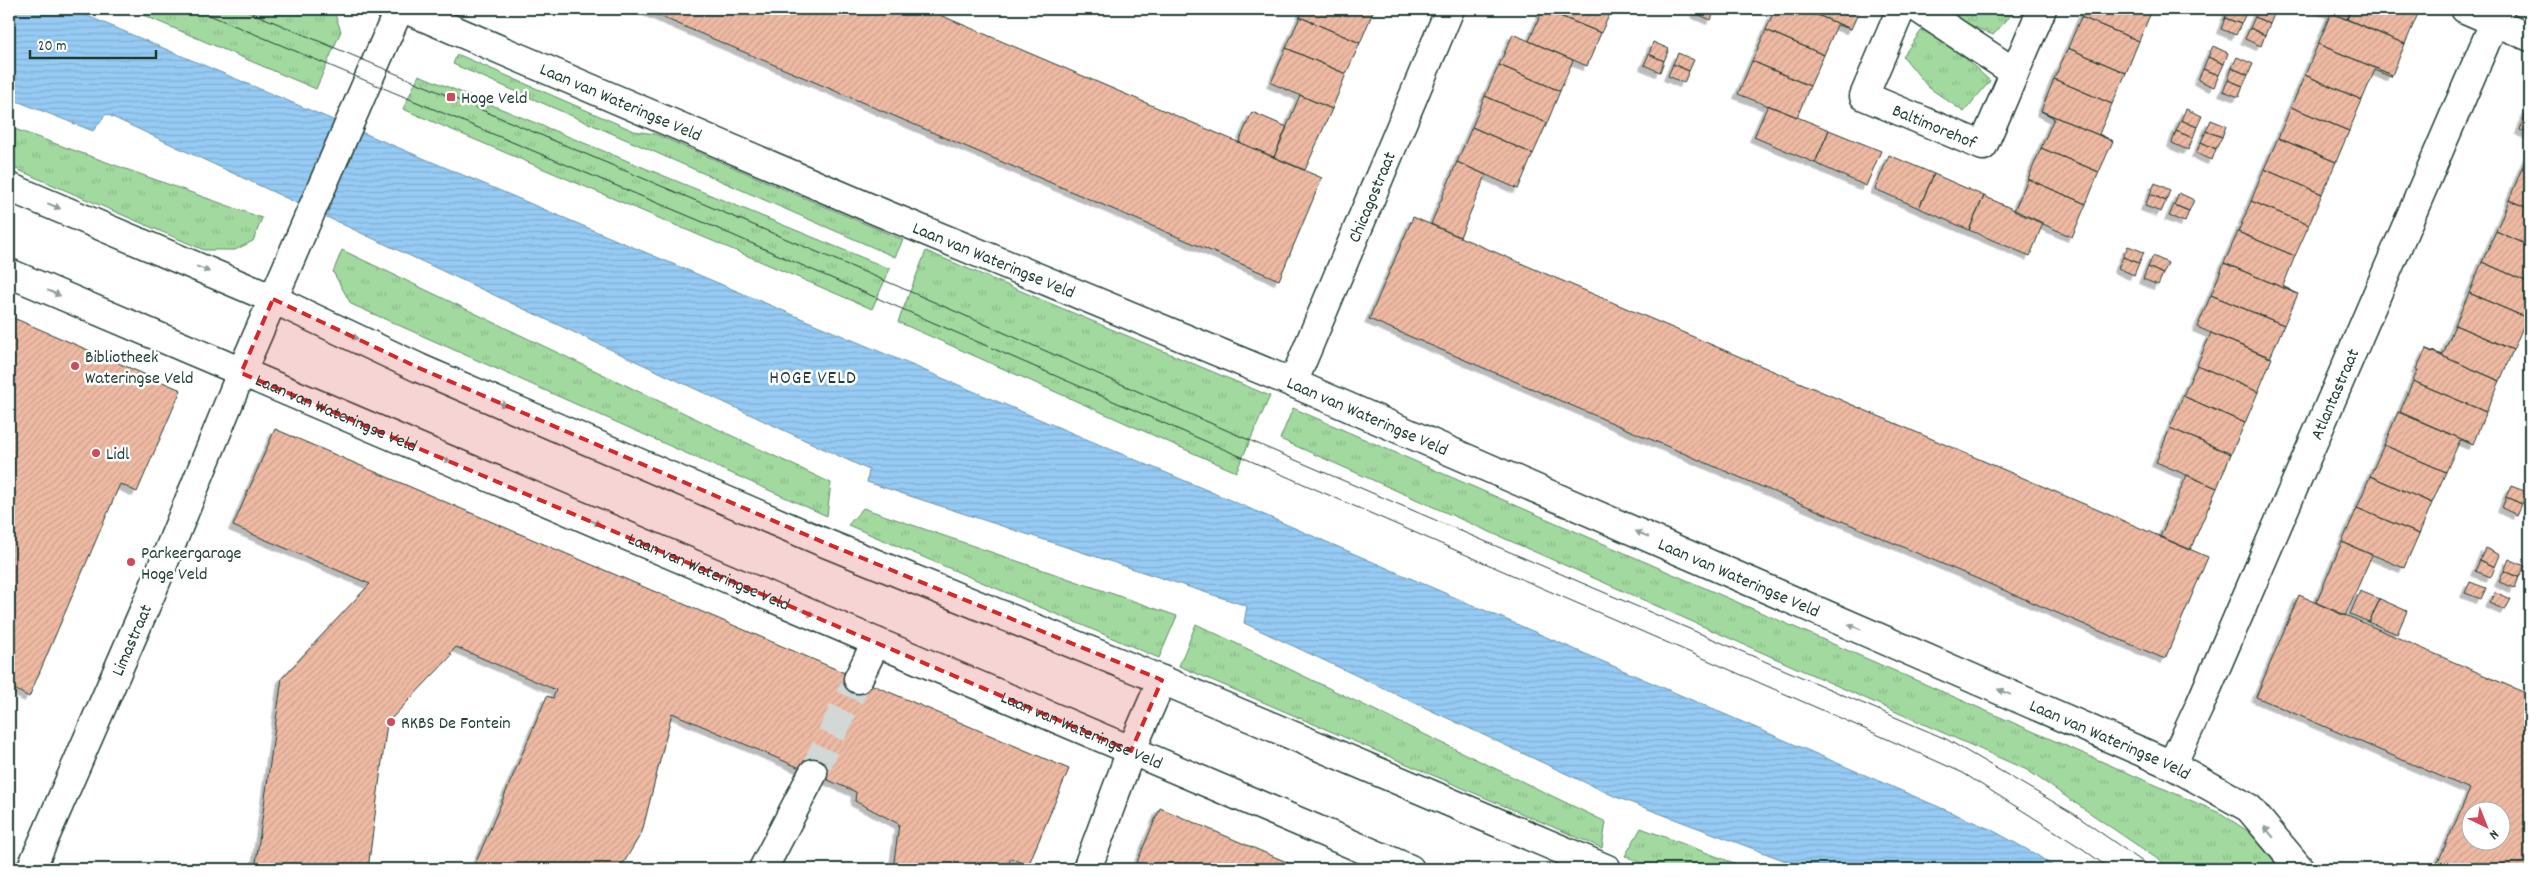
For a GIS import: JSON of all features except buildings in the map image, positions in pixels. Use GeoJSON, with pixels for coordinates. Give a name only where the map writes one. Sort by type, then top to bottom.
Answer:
{"type":"FeatureCollection","features":[{"type":"Feature","properties":{"kind":"street"},"geometry":{"type":"LineString","coordinates":[[273,299],[398,9]]}},
{"type":"Feature","properties":{"kind":"street","name":"Laan van Wateringse Veld"},"geometry":{"type":"LineString","coordinates":[[405,9],[882,213],[1293,383],[2172,765],[2249,808],[2300,869]]}},
{"type":"Feature","properties":{"kind":"street","name":"Chicagostraat"},"geometry":{"type":"LineString","coordinates":[[1293,383],[1450,9]]}},
{"type":"Feature","properties":{"kind":"street","name":"Baltimorehof"},"geometry":{"type":"LineString","coordinates":[[1901,9],[1864,96],[1982,146],[2042,9]]}},
{"type":"Feature","properties":{"kind":"street"},"geometry":{"type":"LineString","coordinates":[[1919,9],[2014,72]]}},
{"type":"Feature","properties":{"kind":"street"},"geometry":{"type":"LineString","coordinates":[[2465,9],[2497,15],[2530,37]]}},
{"type":"Feature","properties":{"kind":"street","name":"Atlantastraat"},"geometry":{"type":"LineString","coordinates":[[2172,765],[2203,698],[2497,15]]}},
{"type":"Feature","properties":{"kind":"street"},"geometry":{"type":"LineString","coordinates":[[9,187],[273,299],[419,368],[825,543],[1162,680],[1607,869]]}},
{"type":"Feature","properties":{"kind":"street","name":"Laan van Wateringse Veld"},"geometry":{"type":"LineString","coordinates":[[9,273],[1410,869]]}},
{"type":"Feature","properties":{"kind":"street","name":"Limastraat"},"geometry":{"type":"LineString","coordinates":[[31,869],[151,594],[273,299]]}},
{"type":"Feature","properties":{"kind":"street"},"geometry":{"type":"LineString","coordinates":[[858,679],[876,642]]}},
{"type":"Feature","properties":{"kind":"street"},"geometry":{"type":"LineString","coordinates":[[1087,869],[1131,751],[1162,680]]}},
{"type":"Feature","properties":{"kind":"street"},"geometry":{"type":"LineString","coordinates":[[763,869],[813,773]]}},
{"type":"Feature","properties":{"kind":"highlighted area"},"geometry":{"type":"Polygon","coordinates":[[[273,299],[419,368],[825,543],[1162,680],[1131,751],[241,373],[273,299]]]}},
{"type":"Feature","properties":{"kind":"green space"},"geometry":{"type":"Polygon","coordinates":[[[129,9],[333,9],[341,31],[316,89],[129,9]]]}},
{"type":"Feature","properties":{"kind":"green space"},"geometry":{"type":"Polygon","coordinates":[[[1946,9],[2017,9],[1993,35],[1952,17],[1946,9]]]}},
{"type":"Feature","properties":{"kind":"green space"},"geometry":{"type":"Polygon","coordinates":[[[1927,23],[1990,81],[1964,112],[1928,87],[1903,56],[1927,23]]]}},
{"type":"Feature","properties":{"kind":"green space"},"geometry":{"type":"Polygon","coordinates":[[[457,54],[634,131],[655,134],[903,240],[895,257],[453,64],[457,54]]]}},
{"type":"Feature","properties":{"kind":"green space"},"geometry":{"type":"Polygon","coordinates":[[[419,75],[890,269],[872,309],[403,109],[419,75]]]}},
{"type":"Feature","properties":{"kind":"green space"},"geometry":{"type":"Polygon","coordinates":[[[9,127],[262,218],[253,241],[235,250],[204,250],[9,166],[9,127]]]}},
{"type":"Feature","properties":{"kind":"green space"},"geometry":{"type":"Polygon","coordinates":[[[342,250],[831,483],[827,516],[351,304],[333,272],[342,250]]]}},
{"type":"Feature","properties":{"kind":"green space"},"geometry":{"type":"Polygon","coordinates":[[[926,251],[1270,396],[1236,472],[898,322],[926,251]]]}},
{"type":"Feature","properties":{"kind":"green space"},"geometry":{"type":"Polygon","coordinates":[[[1293,408],[2222,814],[2255,836],[2279,869],[2172,869],[2027,770],[1280,439],[1293,408]]]}},
{"type":"Feature","properties":{"kind":"green space"},"geometry":{"type":"Polygon","coordinates":[[[863,508],[1177,616],[1159,658],[848,525],[863,508]]]}},
{"type":"Feature","properties":{"kind":"green space"},"geometry":{"type":"Polygon","coordinates":[[[1196,624],[1606,822],[1602,848],[1179,666],[1196,624]]]}},
{"type":"Feature","properties":{"kind":"green space"},"geometry":{"type":"Polygon","coordinates":[[[1641,828],[1750,869],[1657,869],[1625,856],[1641,828]]]}},
{"type":"Feature","properties":{"kind":"water"},"geometry":{"type":"Polygon","coordinates":[[[9,9],[71,9],[1209,491],[1992,830],[2037,855],[2057,869],[1807,869],[1616,797],[1244,623],[1247,606],[867,482],[869,470],[106,114],[93,131],[9,98],[9,9]]]}},
{"type":"Feature","properties":{"kind":"tunnel"},"geometry":{"type":"LineString","coordinates":[[813,773],[858,679]]}},
{"type":"Feature","properties":{"kind":"tram line"},"geometry":{"type":"LineString","coordinates":[[195,9],[698,220],[1963,773],[2083,849],[2110,869]]}},
{"type":"Feature","properties":{"kind":"tram line"},"geometry":{"type":"LineString","coordinates":[[243,9],[895,285],[1265,447],[1946,739],[2074,814],[2153,869]]}},
{"type":"Feature","properties":{"kind":"place","name":"Hoge Veld"},"geometry":{"type":"Point","coordinates":[451,97]}},
{"type":"Feature","properties":{"kind":"place","name":"Bibliotheek Wateringse Veld"},"geometry":{"type":"Point","coordinates":[75,366]}},
{"type":"Feature","properties":{"kind":"place","name":"Lidl"},"geometry":{"type":"Point","coordinates":[96,453]}},
{"type":"Feature","properties":{"kind":"place","name":"Parkeergarage Hoge Veld"},"geometry":{"type":"Point","coordinates":[131,562]}},
{"type":"Feature","properties":{"kind":"place","name":"RKBS De Fontein"},"geometry":{"type":"Point","coordinates":[391,722]}},
{"type":"Feature","properties":{"kind":"district","name":"HOGE VELD"},"geometry":{"type":"Point","coordinates":[813,376]}}]}
